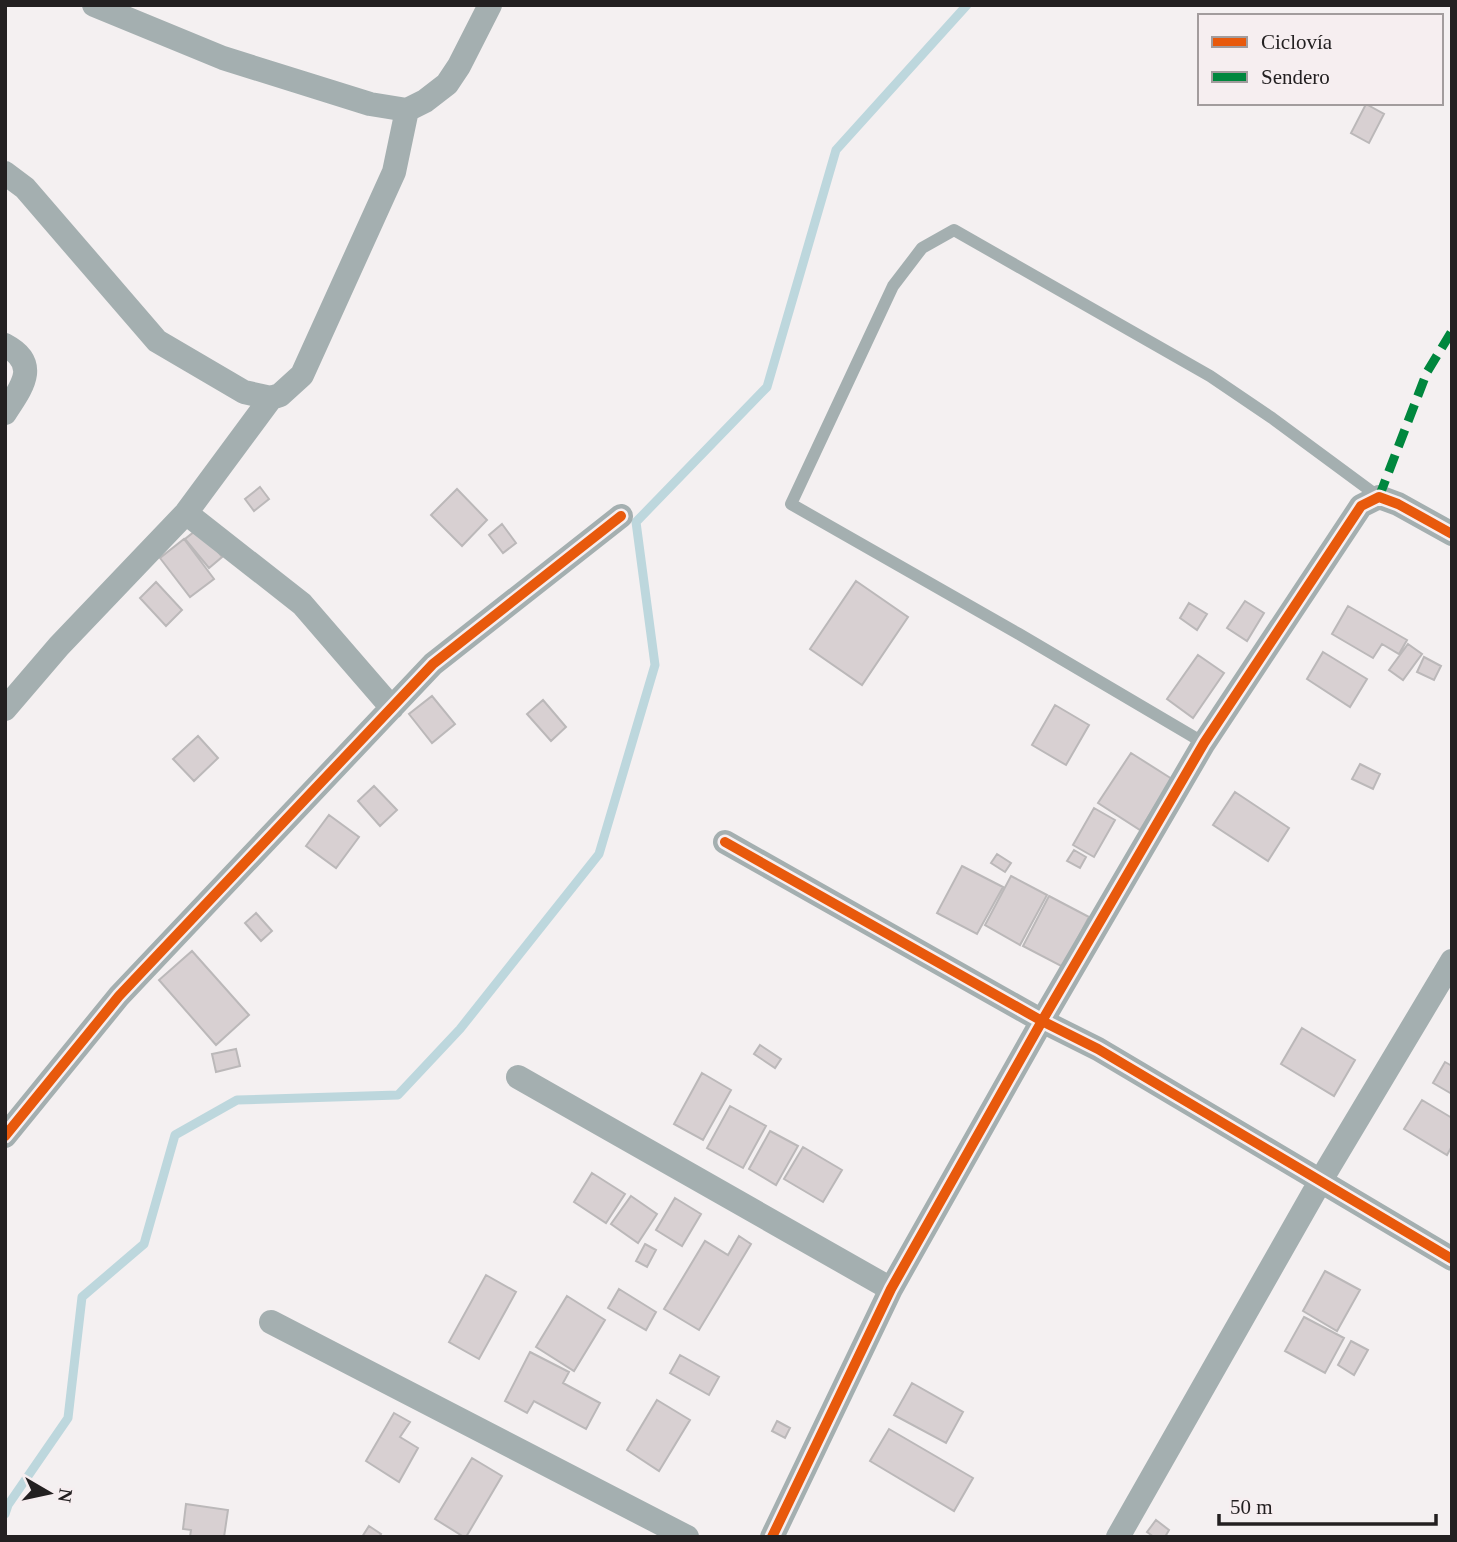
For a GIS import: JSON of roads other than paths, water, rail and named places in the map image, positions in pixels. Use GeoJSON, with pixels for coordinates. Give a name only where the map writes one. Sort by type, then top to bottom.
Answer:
{"type":"FeatureCollection","features":[{"type":"Feature","properties":{"kind":"street"},"geometry":{"type":"LineString","coordinates":[[94,5],[223,58],[370,104],[407,110],[425,101],[447,84],[490,5]]}},
{"type":"Feature","properties":{"kind":"street"},"geometry":{"type":"LineString","coordinates":[[5,709],[60,646],[186,513],[271,398],[280,394],[302,375],[394,172],[407,110]]}},
{"type":"Feature","properties":{"kind":"street"},"geometry":{"type":"LineString","coordinates":[[5,173],[25,188],[157,341],[244,392],[271,398]]}},
{"type":"Feature","properties":{"kind":"street"},"geometry":{"type":"LineString","coordinates":[[5,345],[19,352],[26,367],[25,381],[5,413]]}},
{"type":"Feature","properties":{"kind":"street"},"geometry":{"type":"LineString","coordinates":[[772,1537],[891,1289],[1042,1021],[1204,743],[1361,506],[1378,497],[1398,504],[1452,534]]}},
{"type":"Feature","properties":{"kind":"street"},"geometry":{"type":"LineString","coordinates":[[186,513],[302,604],[392,708]]}},
{"type":"Feature","properties":{"kind":"street"},"geometry":{"type":"LineString","coordinates":[[5,1136],[119,996],[433,664],[621,516]]}},
{"type":"Feature","properties":{"kind":"street"},"geometry":{"type":"LineString","coordinates":[[725,842],[1042,1021],[1098,1049],[1452,1259]]}},
{"type":"Feature","properties":{"kind":"street"},"geometry":{"type":"LineString","coordinates":[[1118,1537],[1321,1180],[1452,961]]}},
{"type":"Feature","properties":{"kind":"street"},"geometry":{"type":"LineString","coordinates":[[519,1077],[891,1289]]}},
{"type":"Feature","properties":{"kind":"street"},"geometry":{"type":"LineString","coordinates":[[271,1322],[687,1537]]}},
{"type":"Feature","properties":{"kind":"lane"},"geometry":{"type":"LineString","coordinates":[[1204,743],[791,504],[893,286],[922,248],[954,230],[1210,376],[1272,418],[1378,497]]}},
{"type":"Feature","properties":{"kind":"waterway"},"geometry":{"type":"LineString","coordinates":[[5,1514],[8,1505],[68,1418],[82,1297],[144,1244],[175,1135],[237,1100],[398,1095],[460,1029],[599,854],[655,665],[636,522],[767,387],[836,150],[967,5]]}}]}
